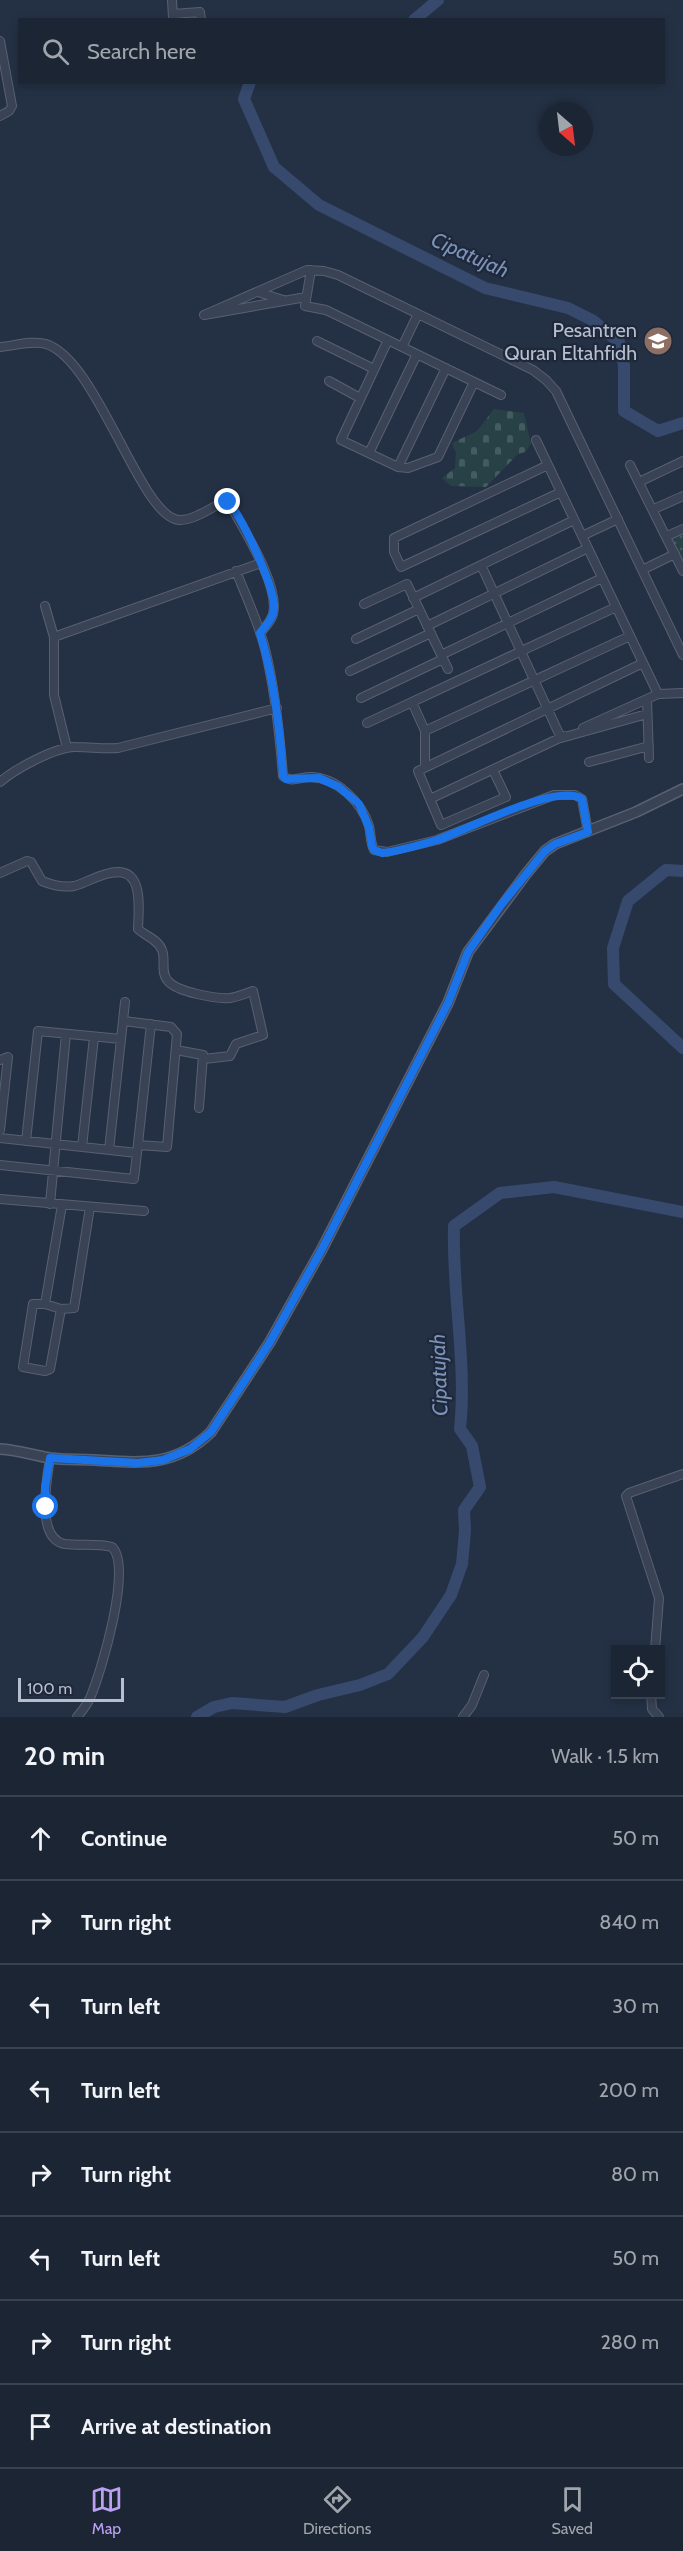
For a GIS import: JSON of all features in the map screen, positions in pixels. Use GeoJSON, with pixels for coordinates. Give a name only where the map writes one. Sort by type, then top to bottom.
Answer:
{"type":"FeatureCollection","features":[{"type":"Feature","properties":{"kind":"street"},"geometry":{"type":"LineString","coordinates":[[172,0],[173,17],[200,12],[201,18]]}},
{"type":"Feature","properties":{"kind":"street"},"geometry":{"type":"LineString","coordinates":[[0,41],[12,106],[9,111],[0,116]]}},
{"type":"Feature","properties":{"kind":"street"},"geometry":{"type":"LineString","coordinates":[[310,270],[305,306],[326,310],[501,395]]}},
{"type":"Feature","properties":{"kind":"street"},"geometry":{"type":"LineString","coordinates":[[306,297],[204,315],[310,270],[338,275],[533,370],[546,380],[556,391],[683,655]]}},
{"type":"Feature","properties":{"kind":"street"},"geometry":{"type":"LineString","coordinates":[[258,292],[284,301]]}},
{"type":"Feature","properties":{"kind":"street"},"geometry":{"type":"LineString","coordinates":[[402,346],[418,314]]}},
{"type":"Feature","properties":{"kind":"street"},"geometry":{"type":"LineString","coordinates":[[388,339],[341,440],[398,467],[408,468],[438,457],[474,382]]}},
{"type":"Feature","properties":{"kind":"street"},"geometry":{"type":"LineString","coordinates":[[317,341],[374,369]]}},
{"type":"Feature","properties":{"kind":"street"},"geometry":{"type":"LineString","coordinates":[[0,347],[46,344],[68,360],[81,375],[147,489],[166,514],[180,520],[228,502],[261,563],[272,591],[274,607],[269,622],[260,633]]}},
{"type":"Feature","properties":{"kind":"street"},"geometry":{"type":"LineString","coordinates":[[369,453],[417,354]]}},
{"type":"Feature","properties":{"kind":"street"},"geometry":{"type":"LineString","coordinates":[[398,467],[446,368]]}},
{"type":"Feature","properties":{"kind":"street"},"geometry":{"type":"LineString","coordinates":[[329,381],[360,398]]}},
{"type":"Feature","properties":{"kind":"street"},"geometry":{"type":"LineString","coordinates":[[536,440],[658,694]]}},
{"type":"Feature","properties":{"kind":"street"},"geometry":{"type":"LineString","coordinates":[[639,482],[683,461]]}},
{"type":"Feature","properties":{"kind":"street"},"geometry":{"type":"LineString","coordinates":[[548,465],[394,538],[394,552],[401,567],[561,492]]}},
{"type":"Feature","properties":{"kind":"street"},"geometry":{"type":"LineString","coordinates":[[630,465],[682,567]]}},
{"type":"Feature","properties":{"kind":"street"},"geometry":{"type":"LineString","coordinates":[[654,509],[683,496]]}},
{"type":"Feature","properties":{"kind":"street"},"geometry":{"type":"LineString","coordinates":[[582,536],[618,519]]}},
{"type":"Feature","properties":{"kind":"street"},"geometry":{"type":"LineString","coordinates":[[413,598],[574,520]]}},
{"type":"Feature","properties":{"kind":"street"},"geometry":{"type":"LineString","coordinates":[[667,536],[683,529]]}},
{"type":"Feature","properties":{"kind":"street"},"geometry":{"type":"LineString","coordinates":[[350,671],[495,593],[588,548]]}},
{"type":"Feature","properties":{"kind":"street"},"geometry":{"type":"LineString","coordinates":[[642,570],[675,554]]}},
{"type":"Feature","properties":{"kind":"street"},"geometry":{"type":"LineString","coordinates":[[54,637],[261,563]]}},
{"type":"Feature","properties":{"kind":"street"},"geometry":{"type":"LineString","coordinates":[[481,565],[561,738]]}},
{"type":"Feature","properties":{"kind":"street"},"geometry":{"type":"LineString","coordinates":[[236,572],[269,663],[277,708],[283,776],[289,780],[319,778],[339,787],[359,804],[369,827],[372,846],[377,851],[387,852],[437,840],[554,795],[575,795],[582,799],[588,832]]}},
{"type":"Feature","properties":{"kind":"street"},"geometry":{"type":"LineString","coordinates":[[361,698],[602,578]]}},
{"type":"Feature","properties":{"kind":"street"},"geometry":{"type":"LineString","coordinates":[[364,604],[407,584],[448,669]]}},
{"type":"Feature","properties":{"kind":"street"},"geometry":{"type":"LineString","coordinates":[[45,606],[54,637],[54,695],[67,748]]}},
{"type":"Feature","properties":{"kind":"street"},"geometry":{"type":"LineString","coordinates":[[367,723],[616,607]]}},
{"type":"Feature","properties":{"kind":"street"},"geometry":{"type":"LineString","coordinates":[[356,639],[419,609]]}},
{"type":"Feature","properties":{"kind":"street"},"geometry":{"type":"LineString","coordinates":[[425,731],[630,636]]}},
{"type":"Feature","properties":{"kind":"street"},"geometry":{"type":"LineString","coordinates":[[493,770],[506,797],[441,825],[418,771],[643,663]]}},
{"type":"Feature","properties":{"kind":"street"},"geometry":{"type":"LineString","coordinates":[[430,799],[658,694],[683,693]]}},
{"type":"Feature","properties":{"kind":"street"},"geometry":{"type":"LineString","coordinates":[[647,699],[649,758]]}},
{"type":"Feature","properties":{"kind":"street"},"geometry":{"type":"LineString","coordinates":[[412,702],[425,731],[425,767]]}},
{"type":"Feature","properties":{"kind":"street"},"geometry":{"type":"LineString","coordinates":[[0,782],[10,773],[67,748],[75,746],[97,750],[118,747],[277,708]]}},
{"type":"Feature","properties":{"kind":"street"},"geometry":{"type":"LineString","coordinates":[[561,738],[647,714]]}},
{"type":"Feature","properties":{"kind":"street"},"geometry":{"type":"LineString","coordinates":[[589,762],[649,746]]}},
{"type":"Feature","properties":{"kind":"street"},"geometry":{"type":"LineString","coordinates":[[0,1449],[20,1450],[50,1458],[138,1463],[163,1460],[190,1449],[211,1432],[270,1342],[322,1249],[448,1003],[468,952],[501,905],[545,851],[555,844],[654,804],[683,789]]}},
{"type":"Feature","properties":{"kind":"street"},"geometry":{"type":"LineString","coordinates":[[0,873],[27,861],[31,862],[42,881],[54,886],[74,885],[107,873],[125,872],[131,875],[135,882],[138,928],[156,941],[162,949],[164,973],[168,981],[174,986],[198,994],[217,997],[230,998],[253,992],[263,1035],[236,1044],[230,1056],[204,1059]]}},
{"type":"Feature","properties":{"kind":"street"},"geometry":{"type":"LineString","coordinates":[[109,1150],[125,1002]]}},
{"type":"Feature","properties":{"kind":"street"},"geometry":{"type":"LineString","coordinates":[[0,1138],[109,1150],[166,1147],[177,1034],[175,1029],[124,1021]]}},
{"type":"Feature","properties":{"kind":"street"},"geometry":{"type":"LineString","coordinates":[[0,1165],[134,1179],[151,1024]]}},
{"type":"Feature","properties":{"kind":"street"},"geometry":{"type":"LineString","coordinates":[[26,1141],[38,1031],[121,1040]]}},
{"type":"Feature","properties":{"kind":"street"},"geometry":{"type":"LineString","coordinates":[[50,1204],[66,1034]]}},
{"type":"Feature","properties":{"kind":"street"},"geometry":{"type":"LineString","coordinates":[[82,1147],[94,1037]]}},
{"type":"Feature","properties":{"kind":"street"},"geometry":{"type":"LineString","coordinates":[[176,1050],[200,1052],[204,1059],[200,1108]]}},
{"type":"Feature","properties":{"kind":"street"},"geometry":{"type":"LineString","coordinates":[[0,1060],[8,1057],[0,1130]]}},
{"type":"Feature","properties":{"kind":"street"},"geometry":{"type":"LineString","coordinates":[[0,1199],[144,1211]]}},
{"type":"Feature","properties":{"kind":"street"},"geometry":{"type":"LineString","coordinates":[[45,1304],[62,1205]]}},
{"type":"Feature","properties":{"kind":"street"},"geometry":{"type":"LineString","coordinates":[[61,1309],[50,1369],[45,1371],[23,1367],[33,1304],[45,1304],[61,1309],[74,1308],[90,1207]]}},
{"type":"Feature","properties":{"kind":"street"},"geometry":{"type":"LineString","coordinates":[[50,1458],[45,1488],[45,1516],[50,1533],[63,1544],[112,1546],[119,1556],[116,1603],[107,1652],[92,1695],[77,1717]]}},
{"type":"Feature","properties":{"kind":"street"},"geometry":{"type":"LineString","coordinates":[[655,1645],[659,1598],[626,1496],[683,1474]]}},
{"type":"Feature","properties":{"kind":"street"},"geometry":{"type":"LineString","coordinates":[[463,1717],[472,1705],[484,1675]]}},
{"type":"Feature","properties":{"kind":"street"},"geometry":{"type":"LineString","coordinates":[[651,1699],[652,1709],[659,1717]]}},
{"type":"Feature","properties":{"kind":"green space"},"geometry":{"type":"Polygon","coordinates":[[[494,409],[524,413],[531,444],[486,487],[451,486],[442,478],[455,468],[456,453],[452,443],[477,431],[494,409]]]}},
{"type":"Feature","properties":{"kind":"green space"},"geometry":{"type":"Polygon","coordinates":[[[683,531],[683,563],[670,537],[683,531]]]}},
{"type":"Feature","properties":{"kind":"waterway","name":"Cipatujah"},"geometry":{"type":"LineString","coordinates":[[416,18],[438,0]]}},
{"type":"Feature","properties":{"kind":"waterway","name":"Cipatujah"},"geometry":{"type":"LineString","coordinates":[[249,84],[244,99],[274,167],[319,205],[485,288],[568,308],[592,320],[619,342],[624,365],[624,411],[658,431],[683,423]]}},
{"type":"Feature","properties":{"kind":"waterway","name":"Cipatujah"},"geometry":{"type":"LineString","coordinates":[[683,871],[666,870],[628,901],[613,948],[614,984],[683,1048]]}},
{"type":"Feature","properties":{"kind":"waterway","name":"Cipatujah"},"geometry":{"type":"LineString","coordinates":[[197,1717],[214,1707],[232,1703],[285,1707],[318,1695],[360,1685],[388,1674],[423,1637],[451,1595],[462,1564],[464,1510],[480,1487],[472,1446],[460,1429],[462,1379],[454,1226],[500,1193],[554,1187],[683,1212]]}},
{"type":"Feature","properties":{"kind":"place","name":"Pesantren Quran Eltahfidh"},"geometry":{"type":"Point","coordinates":[658,341]}},
{"type":"Feature","properties":{"kind":"route"},"geometry":{"type":"LineString","coordinates":[[46,1507],[45,1488],[50,1458],[151,1462],[163,1460],[190,1449],[211,1432],[270,1342],[322,1249],[448,1003],[468,952],[501,905],[545,851],[555,844],[588,832],[582,799],[575,795],[554,795],[437,840],[382,853],[374,850],[372,846],[369,827],[359,804],[339,787],[319,778],[286,779],[283,776],[277,708],[271,685],[269,663],[260,633],[273,616],[272,591],[261,563],[228,502]]}}]}
